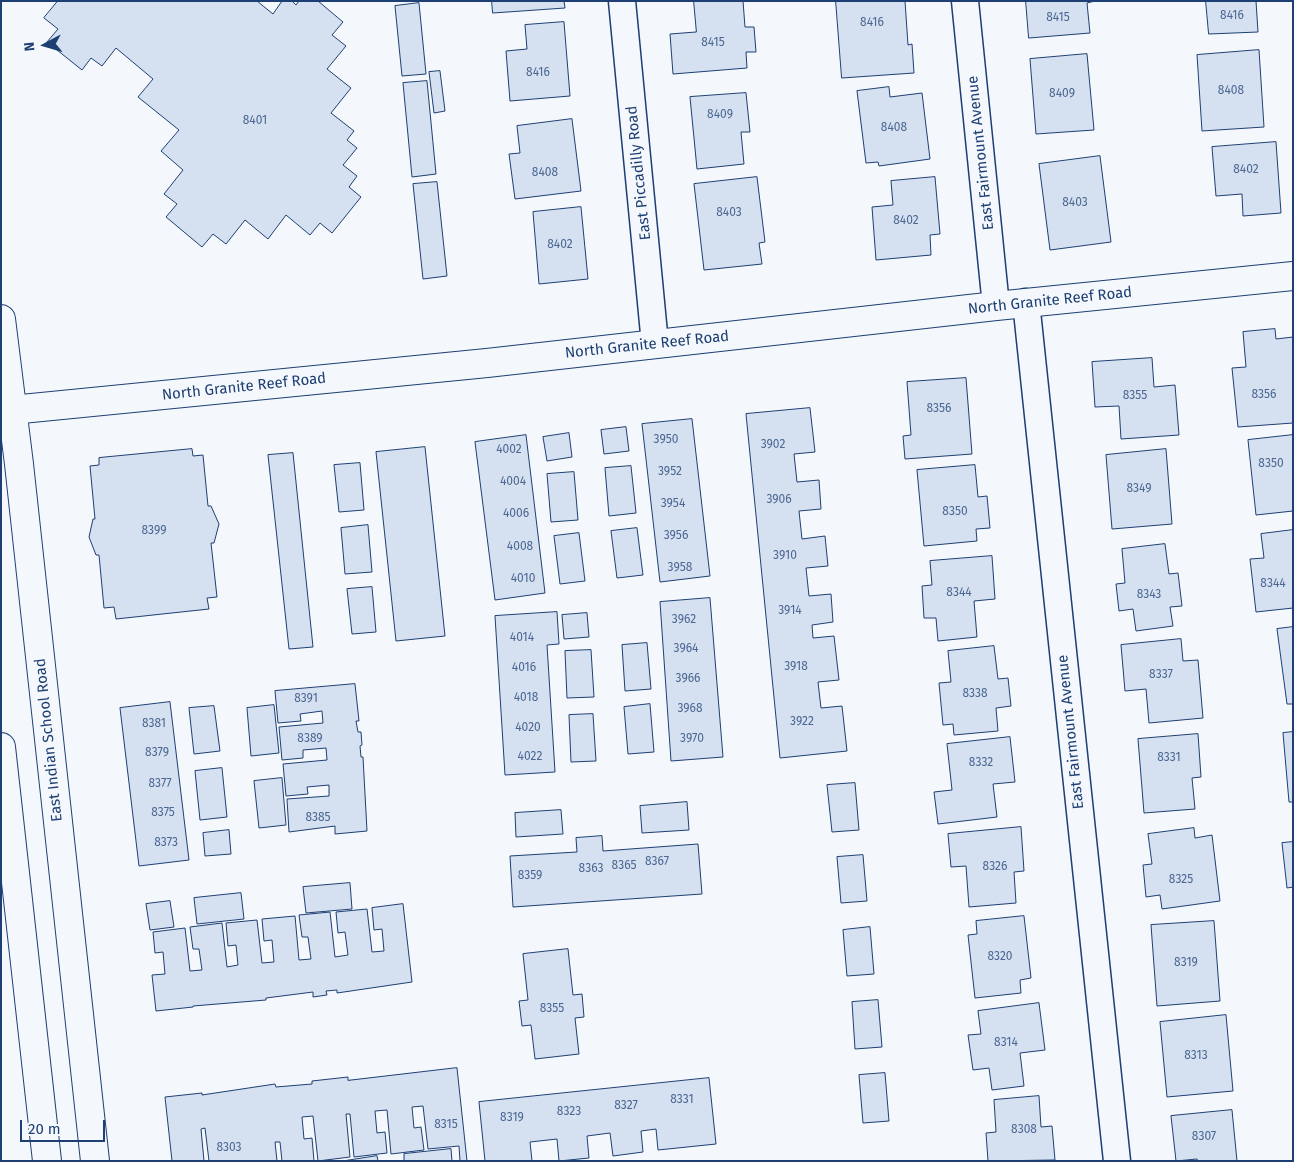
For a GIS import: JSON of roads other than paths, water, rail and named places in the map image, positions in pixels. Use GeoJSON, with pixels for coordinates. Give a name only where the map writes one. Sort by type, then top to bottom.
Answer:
{"type":"FeatureCollection","features":[{"type":"Feature","properties":{"kind":"street","name":"East Piccadilly Road"},"geometry":{"type":"LineString","coordinates":[[622,1],[655,344]]}},
{"type":"Feature","properties":{"kind":"street","name":"East Fairmount Avenue"},"geometry":{"type":"LineString","coordinates":[[965,1],[996,306]]}},
{"type":"Feature","properties":{"kind":"street","name":"North Granite Reef Road"},"geometry":{"type":"LineString","coordinates":[[6,410],[487,363],[1026,302],[1293,276]]}},
{"type":"Feature","properties":{"kind":"street","name":"East Fairmount Avenue"},"geometry":{"type":"LineString","coordinates":[[1026,302],[1117,1161]]}},
{"type":"Feature","properties":{"kind":"street","name":"East Indian School Road"},"geometry":{"type":"LineString","coordinates":[[1,319],[6,410],[19,464],[95,1161]]}},
{"type":"Feature","properties":{"kind":"street"},"geometry":{"type":"LineString","coordinates":[[1,747],[46,1161]]}}]}
